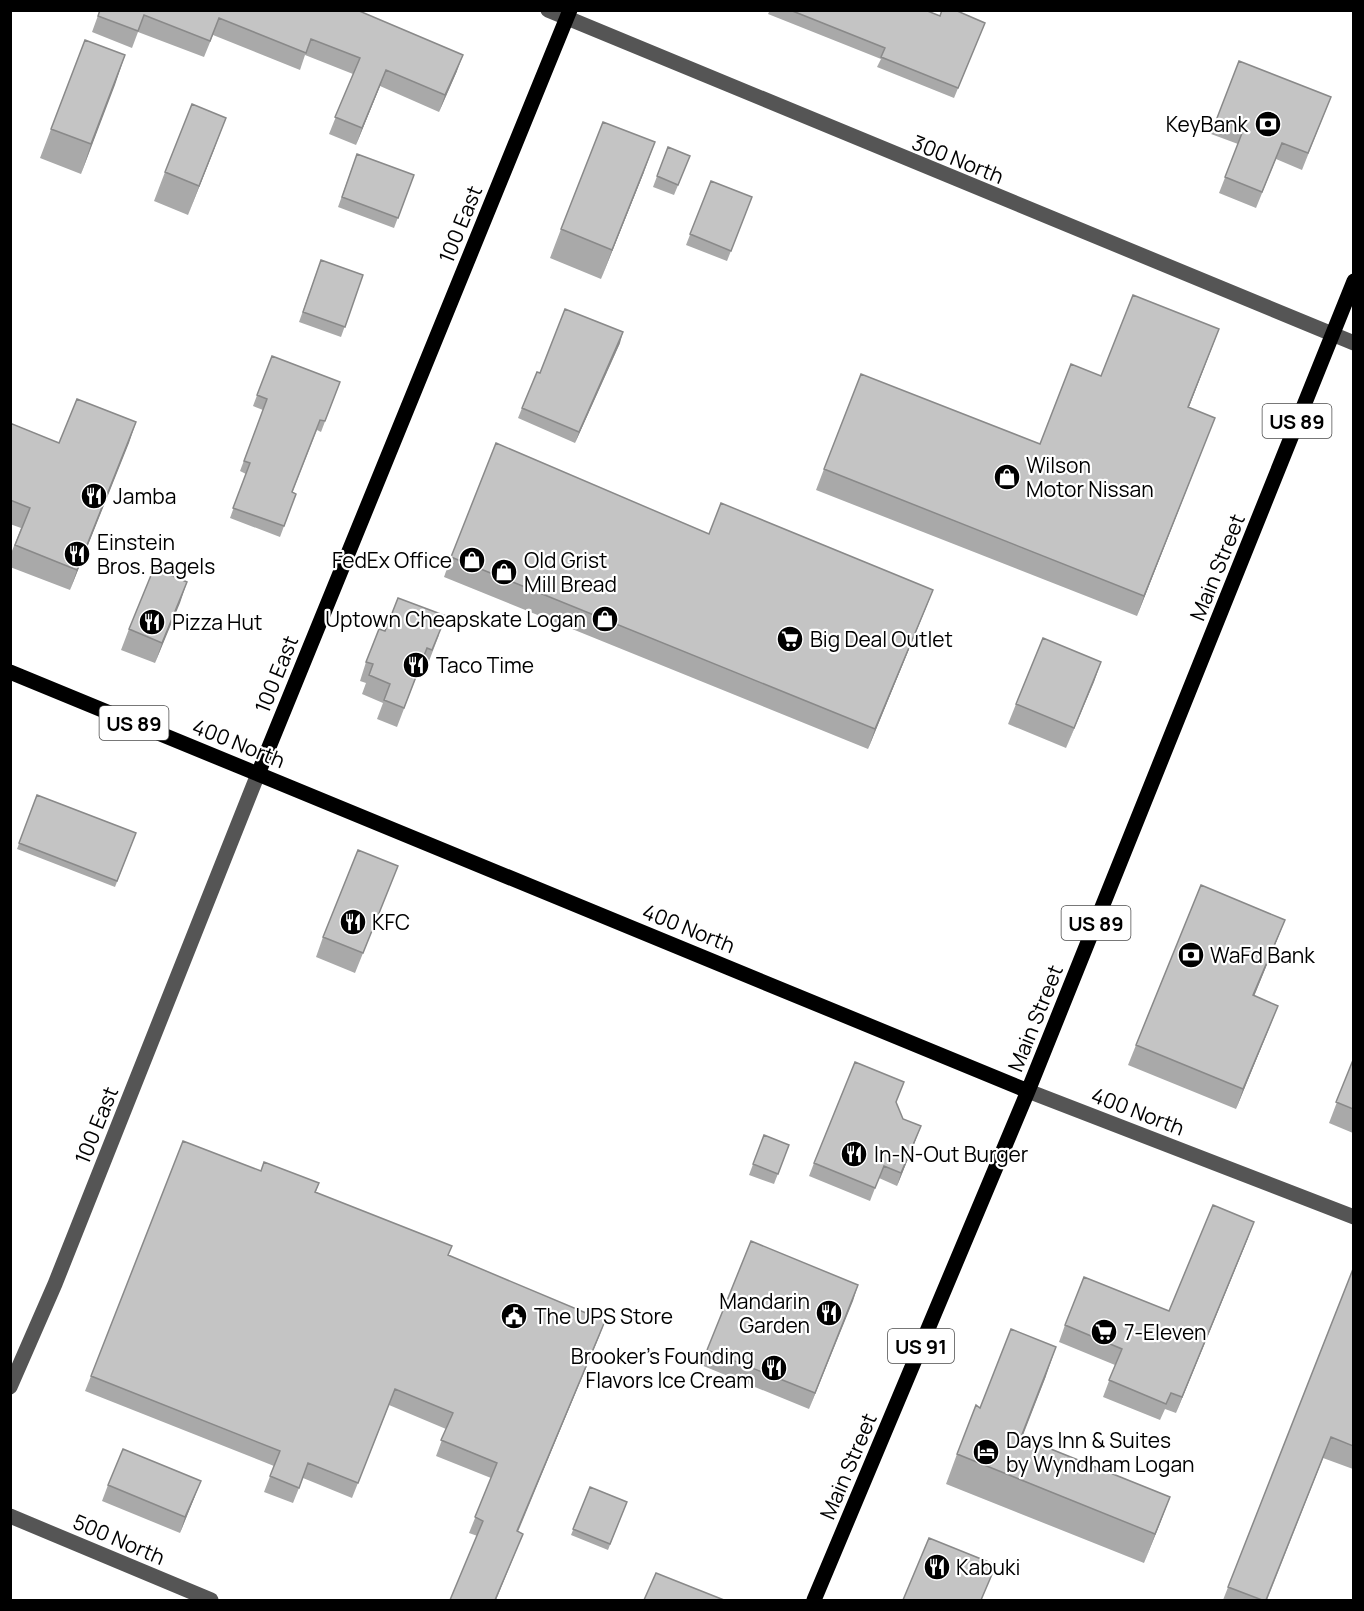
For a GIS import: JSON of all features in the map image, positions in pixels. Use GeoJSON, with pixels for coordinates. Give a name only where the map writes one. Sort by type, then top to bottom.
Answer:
{"type":"FeatureCollection","features":[{"type":"Feature","properties":{"kind":"main road","name":"100 East"},"geometry":{"type":"LineString","coordinates":[[258,774],[568,14]]}},
{"type":"Feature","properties":{"kind":"main road","name":"Main Street"},"geometry":{"type":"LineString","coordinates":[[814,1600],[1028,1091],[1353,281]]}},
{"type":"Feature","properties":{"kind":"main road","name":"400 North"},"geometry":{"type":"LineString","coordinates":[[10,672],[1028,1091]]}},
{"type":"Feature","properties":{"kind":"street","name":"300 North"},"geometry":{"type":"LineString","coordinates":[[548,10],[568,14],[1353,343]]}},
{"type":"Feature","properties":{"kind":"street","name":"100 East"},"geometry":{"type":"LineString","coordinates":[[10,1387],[55,1284],[258,774]]}},
{"type":"Feature","properties":{"kind":"street","name":"400 North"},"geometry":{"type":"LineString","coordinates":[[1028,1091],[1353,1217]]}},
{"type":"Feature","properties":{"kind":"street","name":"500 North"},"geometry":{"type":"LineString","coordinates":[[10,1516],[211,1600]]}},
{"type":"Feature","properties":{"kind":"building"},"geometry":{"type":"Polygon","coordinates":[[[100,10],[357,10],[463,55],[445,95],[386,70],[362,128],[335,117],[360,58],[311,39],[306,53],[219,18],[210,41],[144,15],[138,31],[98,16],[100,10]]]}},
{"type":"Feature","properties":{"kind":"building"},"geometry":{"type":"Polygon","coordinates":[[[790,10],[925,10],[940,16],[942,10],[955,10],[985,23],[958,88],[881,57],[885,48],[790,10]]]}},
{"type":"Feature","properties":{"kind":"building"},"geometry":{"type":"Polygon","coordinates":[[[85,40],[125,55],[91,144],[51,129],[85,40]]]}},
{"type":"Feature","properties":{"kind":"building","name":"KeyBank"},"geometry":{"type":"Polygon","coordinates":[[[1239,61],[1331,97],[1308,153],[1282,143],[1262,192],[1225,177],[1244,128],[1217,118],[1239,61]]]}},
{"type":"Feature","properties":{"kind":"building"},"geometry":{"type":"Polygon","coordinates":[[[192,104],[226,118],[199,186],[165,172],[192,104]]]}},
{"type":"Feature","properties":{"kind":"building"},"geometry":{"type":"Polygon","coordinates":[[[603,122],[655,142],[612,250],[561,229],[603,122]]]}},
{"type":"Feature","properties":{"kind":"building"},"geometry":{"type":"Polygon","coordinates":[[[668,147],[690,156],[678,185],[657,176],[668,147]]]}},
{"type":"Feature","properties":{"kind":"building"},"geometry":{"type":"Polygon","coordinates":[[[357,154],[414,175],[398,218],[342,197],[357,154]]]}},
{"type":"Feature","properties":{"kind":"building"},"geometry":{"type":"Polygon","coordinates":[[[711,181],[752,197],[731,251],[690,234],[711,181]]]}},
{"type":"Feature","properties":{"kind":"building"},"geometry":{"type":"Polygon","coordinates":[[[321,260],[363,275],[345,327],[303,312],[321,260]]]}},
{"type":"Feature","properties":{"kind":"building","name":"Wilson Motor Nissan"},"geometry":{"type":"Polygon","coordinates":[[[1133,295],[1219,329],[1188,407],[1215,418],[1144,596],[824,469],[861,374],[1040,444],[1071,364],[1101,376],[1133,295]]]}},
{"type":"Feature","properties":{"kind":"building"},"geometry":{"type":"Polygon","coordinates":[[[565,309],[623,332],[579,432],[522,408],[537,372],[540,373],[565,309]]]}},
{"type":"Feature","properties":{"kind":"building"},"geometry":{"type":"Polygon","coordinates":[[[272,356],[340,382],[325,421],[320,420],[292,492],[296,494],[284,526],[233,508],[250,463],[244,461],[267,399],[257,395],[272,356]]]}},
{"type":"Feature","properties":{"kind":"building"},"geometry":{"type":"Polygon","coordinates":[[[77,399],[136,422],[77,570],[15,545],[30,508],[10,500],[10,423],[59,443],[77,399]]]}},
{"type":"Feature","properties":{"kind":"building"},"geometry":{"type":"Polygon","coordinates":[[[496,443],[709,534],[721,503],[933,590],[875,729],[451,557],[496,443]]]}},
{"type":"Feature","properties":{"kind":"building"},"geometry":{"type":"Polygon","coordinates":[[[154,568],[187,582],[162,643],[129,629],[154,568]]]}},
{"type":"Feature","properties":{"kind":"building"},"geometry":{"type":"Polygon","coordinates":[[[398,598],[446,616],[432,650],[427,648],[404,708],[384,700],[390,684],[369,675],[373,664],[366,662],[379,629],[385,631],[398,598]]]}},
{"type":"Feature","properties":{"kind":"building"},"geometry":{"type":"Polygon","coordinates":[[[1043,638],[1101,662],[1074,728],[1016,704],[1043,638]]]}},
{"type":"Feature","properties":{"kind":"building"},"geometry":{"type":"Polygon","coordinates":[[[37,795],[136,833],[117,881],[19,843],[37,795]]]}},
{"type":"Feature","properties":{"kind":"building","name":"KFC"},"geometry":{"type":"Polygon","coordinates":[[[358,850],[398,866],[363,953],[323,937],[358,850]]]}},
{"type":"Feature","properties":{"kind":"building"},"geometry":{"type":"Polygon","coordinates":[[[1201,885],[1285,920],[1253,995],[1278,1006],[1243,1089],[1136,1045],[1201,885]]]}},
{"type":"Feature","properties":{"kind":"building"},"geometry":{"type":"Polygon","coordinates":[[[1353,1060],[1353,1109],[1336,1102],[1353,1060]]]}},
{"type":"Feature","properties":{"kind":"building","name":"In-N-Out Burger"},"geometry":{"type":"Polygon","coordinates":[[[855,1062],[904,1082],[896,1102],[903,1119],[921,1126],[901,1173],[884,1166],[875,1188],[814,1163],[855,1062]]]}},
{"type":"Feature","properties":{"kind":"building"},"geometry":{"type":"Polygon","coordinates":[[[764,1135],[789,1145],[778,1174],[753,1164],[764,1135]]]}},
{"type":"Feature","properties":{"kind":"building"},"geometry":{"type":"Polygon","coordinates":[[[183,1141],[261,1171],[264,1162],[319,1183],[315,1192],[452,1246],[448,1255],[605,1321],[517,1531],[523,1534],[495,1600],[450,1600],[483,1521],[475,1517],[497,1463],[441,1440],[453,1413],[395,1389],[358,1483],[308,1463],[299,1488],[270,1476],[280,1451],[91,1376],[183,1141]]]}},
{"type":"Feature","properties":{"kind":"building"},"geometry":{"type":"Polygon","coordinates":[[[1213,1205],[1254,1222],[1182,1397],[1171,1393],[1166,1404],[1109,1380],[1122,1349],[1065,1325],[1084,1277],[1169,1311],[1213,1205]]]}},
{"type":"Feature","properties":{"kind":"building"},"geometry":{"type":"Polygon","coordinates":[[[751,1241],[858,1285],[815,1393],[707,1350],[751,1241]]]}},
{"type":"Feature","properties":{"kind":"building"},"geometry":{"type":"Polygon","coordinates":[[[1353,1269],[1353,1446],[1331,1437],[1266,1600],[1262,1600],[1228,1587],[1353,1269]]]}},
{"type":"Feature","properties":{"kind":"building"},"geometry":{"type":"Polygon","coordinates":[[[1011,1329],[1056,1347],[1021,1437],[1170,1497],[1155,1534],[957,1454],[976,1405],[980,1408],[1011,1329]]]}},
{"type":"Feature","properties":{"kind":"building"},"geometry":{"type":"Polygon","coordinates":[[[123,1449],[201,1481],[185,1517],[108,1485],[123,1449]]]}},
{"type":"Feature","properties":{"kind":"building"},"geometry":{"type":"Polygon","coordinates":[[[590,1487],[627,1502],[610,1544],[573,1529],[590,1487]]]}},
{"type":"Feature","properties":{"kind":"building","name":"Kabuki"},"geometry":{"type":"Polygon","coordinates":[[[929,1538],[996,1565],[981,1600],[903,1600],[929,1538]]]}},
{"type":"Feature","properties":{"kind":"building"},"geometry":{"type":"Polygon","coordinates":[[[656,1573],[724,1600],[644,1600],[656,1573]]]}},
{"type":"Feature","properties":{"kind":"place","name":"KeyBank"},"geometry":{"type":"Point","coordinates":[1268,124]}},
{"type":"Feature","properties":{"kind":"place","name":"Wilson Motor Nissan"},"geometry":{"type":"Point","coordinates":[1007,477]}},
{"type":"Feature","properties":{"kind":"place","name":"Jamba"},"geometry":{"type":"Point","coordinates":[94,496]}},
{"type":"Feature","properties":{"kind":"place","name":"Einstein Bros. Bagels"},"geometry":{"type":"Point","coordinates":[77,554]}},
{"type":"Feature","properties":{"kind":"place","name":"FedEx Office"},"geometry":{"type":"Point","coordinates":[472,560]}},
{"type":"Feature","properties":{"kind":"place","name":"Old Grist Mill Bread"},"geometry":{"type":"Point","coordinates":[504,572]}},
{"type":"Feature","properties":{"kind":"place","name":"Uptown Cheapskate Logan"},"geometry":{"type":"Point","coordinates":[605,619]}},
{"type":"Feature","properties":{"kind":"place","name":"Pizza Hut"},"geometry":{"type":"Point","coordinates":[152,622]}},
{"type":"Feature","properties":{"kind":"place","name":"Big Deal Outlet"},"geometry":{"type":"Point","coordinates":[790,639]}},
{"type":"Feature","properties":{"kind":"place","name":"Taco Time"},"geometry":{"type":"Point","coordinates":[416,665]}},
{"type":"Feature","properties":{"kind":"place","name":"KFC"},"geometry":{"type":"Point","coordinates":[353,922]}},
{"type":"Feature","properties":{"kind":"place","name":"WaFd Bank"},"geometry":{"type":"Point","coordinates":[1191,955]}},
{"type":"Feature","properties":{"kind":"place","name":"In-N-Out Burger"},"geometry":{"type":"Point","coordinates":[854,1154]}},
{"type":"Feature","properties":{"kind":"place","name":"Mandarin Garden"},"geometry":{"type":"Point","coordinates":[829,1313]}},
{"type":"Feature","properties":{"kind":"place","name":"The UPS Store"},"geometry":{"type":"Point","coordinates":[514,1316]}},
{"type":"Feature","properties":{"kind":"place","name":"7-Eleven"},"geometry":{"type":"Point","coordinates":[1104,1332]}},
{"type":"Feature","properties":{"kind":"place","name":"Brooker's Founding Flavors Ice Cream"},"geometry":{"type":"Point","coordinates":[774,1368]}},
{"type":"Feature","properties":{"kind":"place","name":"Days Inn & Suites by Wyndham Logan"},"geometry":{"type":"Point","coordinates":[986,1452]}},
{"type":"Feature","properties":{"kind":"place","name":"Kabuki"},"geometry":{"type":"Point","coordinates":[937,1567]}}]}
